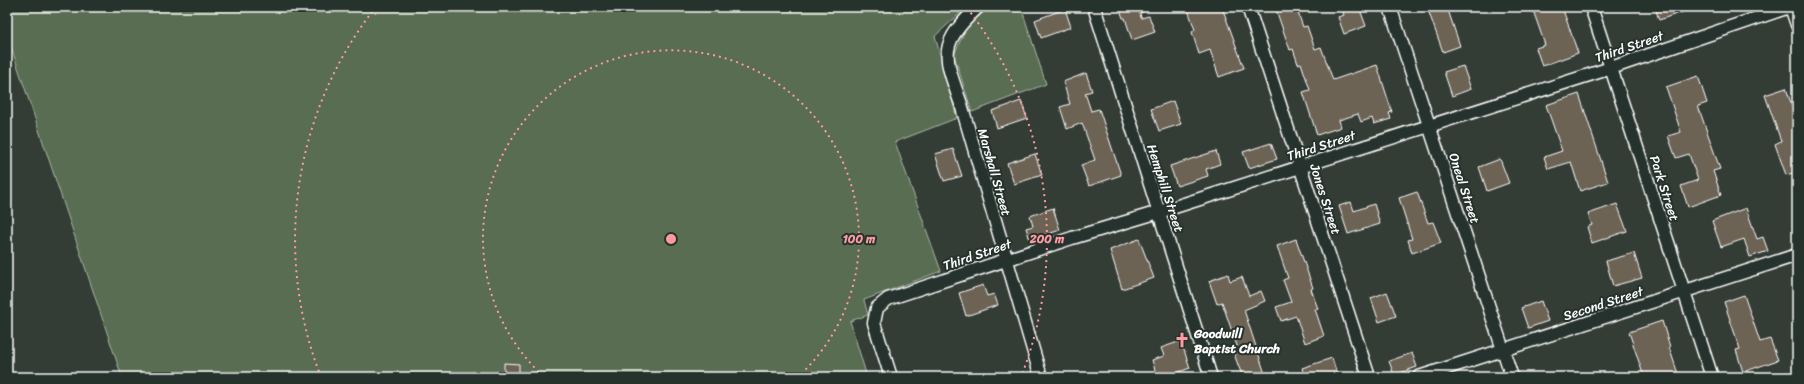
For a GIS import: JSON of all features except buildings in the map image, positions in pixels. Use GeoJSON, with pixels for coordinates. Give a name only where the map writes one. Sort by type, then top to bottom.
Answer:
{"type":"FeatureCollection","features":[{"type":"Feature","properties":{"kind":"street","name":"Marshall Street"},"geometry":{"type":"LineString","coordinates":[[978,7],[962,22],[954,33],[946,54],[1041,377]]}},
{"type":"Feature","properties":{"kind":"street","name":"Hemphill Street"},"geometry":{"type":"LineString","coordinates":[[1094,7],[1212,377]]}},
{"type":"Feature","properties":{"kind":"street","name":"Jones Street"},"geometry":{"type":"LineString","coordinates":[[1248,7],[1369,377]]}},
{"type":"Feature","properties":{"kind":"street","name":"Oneal Street"},"geometry":{"type":"LineString","coordinates":[[1390,7],[1512,377]]}},
{"type":"Feature","properties":{"kind":"street","name":"Park Street"},"geometry":{"type":"LineString","coordinates":[[1591,7],[1712,377]]}},
{"type":"Feature","properties":{"kind":"street","name":"Third Street"},"geometry":{"type":"LineString","coordinates":[[891,377],[874,322],[878,308],[888,299],[1300,166],[1611,68],[1790,7]]}},
{"type":"Feature","properties":{"kind":"street"},"geometry":{"type":"LineString","coordinates":[[1790,7],[1797,25]]}},
{"type":"Feature","properties":{"kind":"street","name":"Second Street"},"geometry":{"type":"LineString","coordinates":[[1419,377],[1797,256]]}},
{"type":"Feature","properties":{"kind":"green space"},"geometry":{"type":"Polygon","coordinates":[[[7,7],[967,7],[935,36],[957,118],[895,142],[941,271],[864,300],[868,315],[850,321],[867,377],[122,377],[7,35],[7,7]]]}},
{"type":"Feature","properties":{"kind":"green space"},"geometry":{"type":"Polygon","coordinates":[[[989,7],[1021,7],[1046,84],[972,112],[954,55],[966,28],[989,7]]]}},
{"type":"Feature","properties":{"kind":"place","name":"Goodwill Baptist Church"},"geometry":{"type":"Point","coordinates":[1182,340]}}]}
